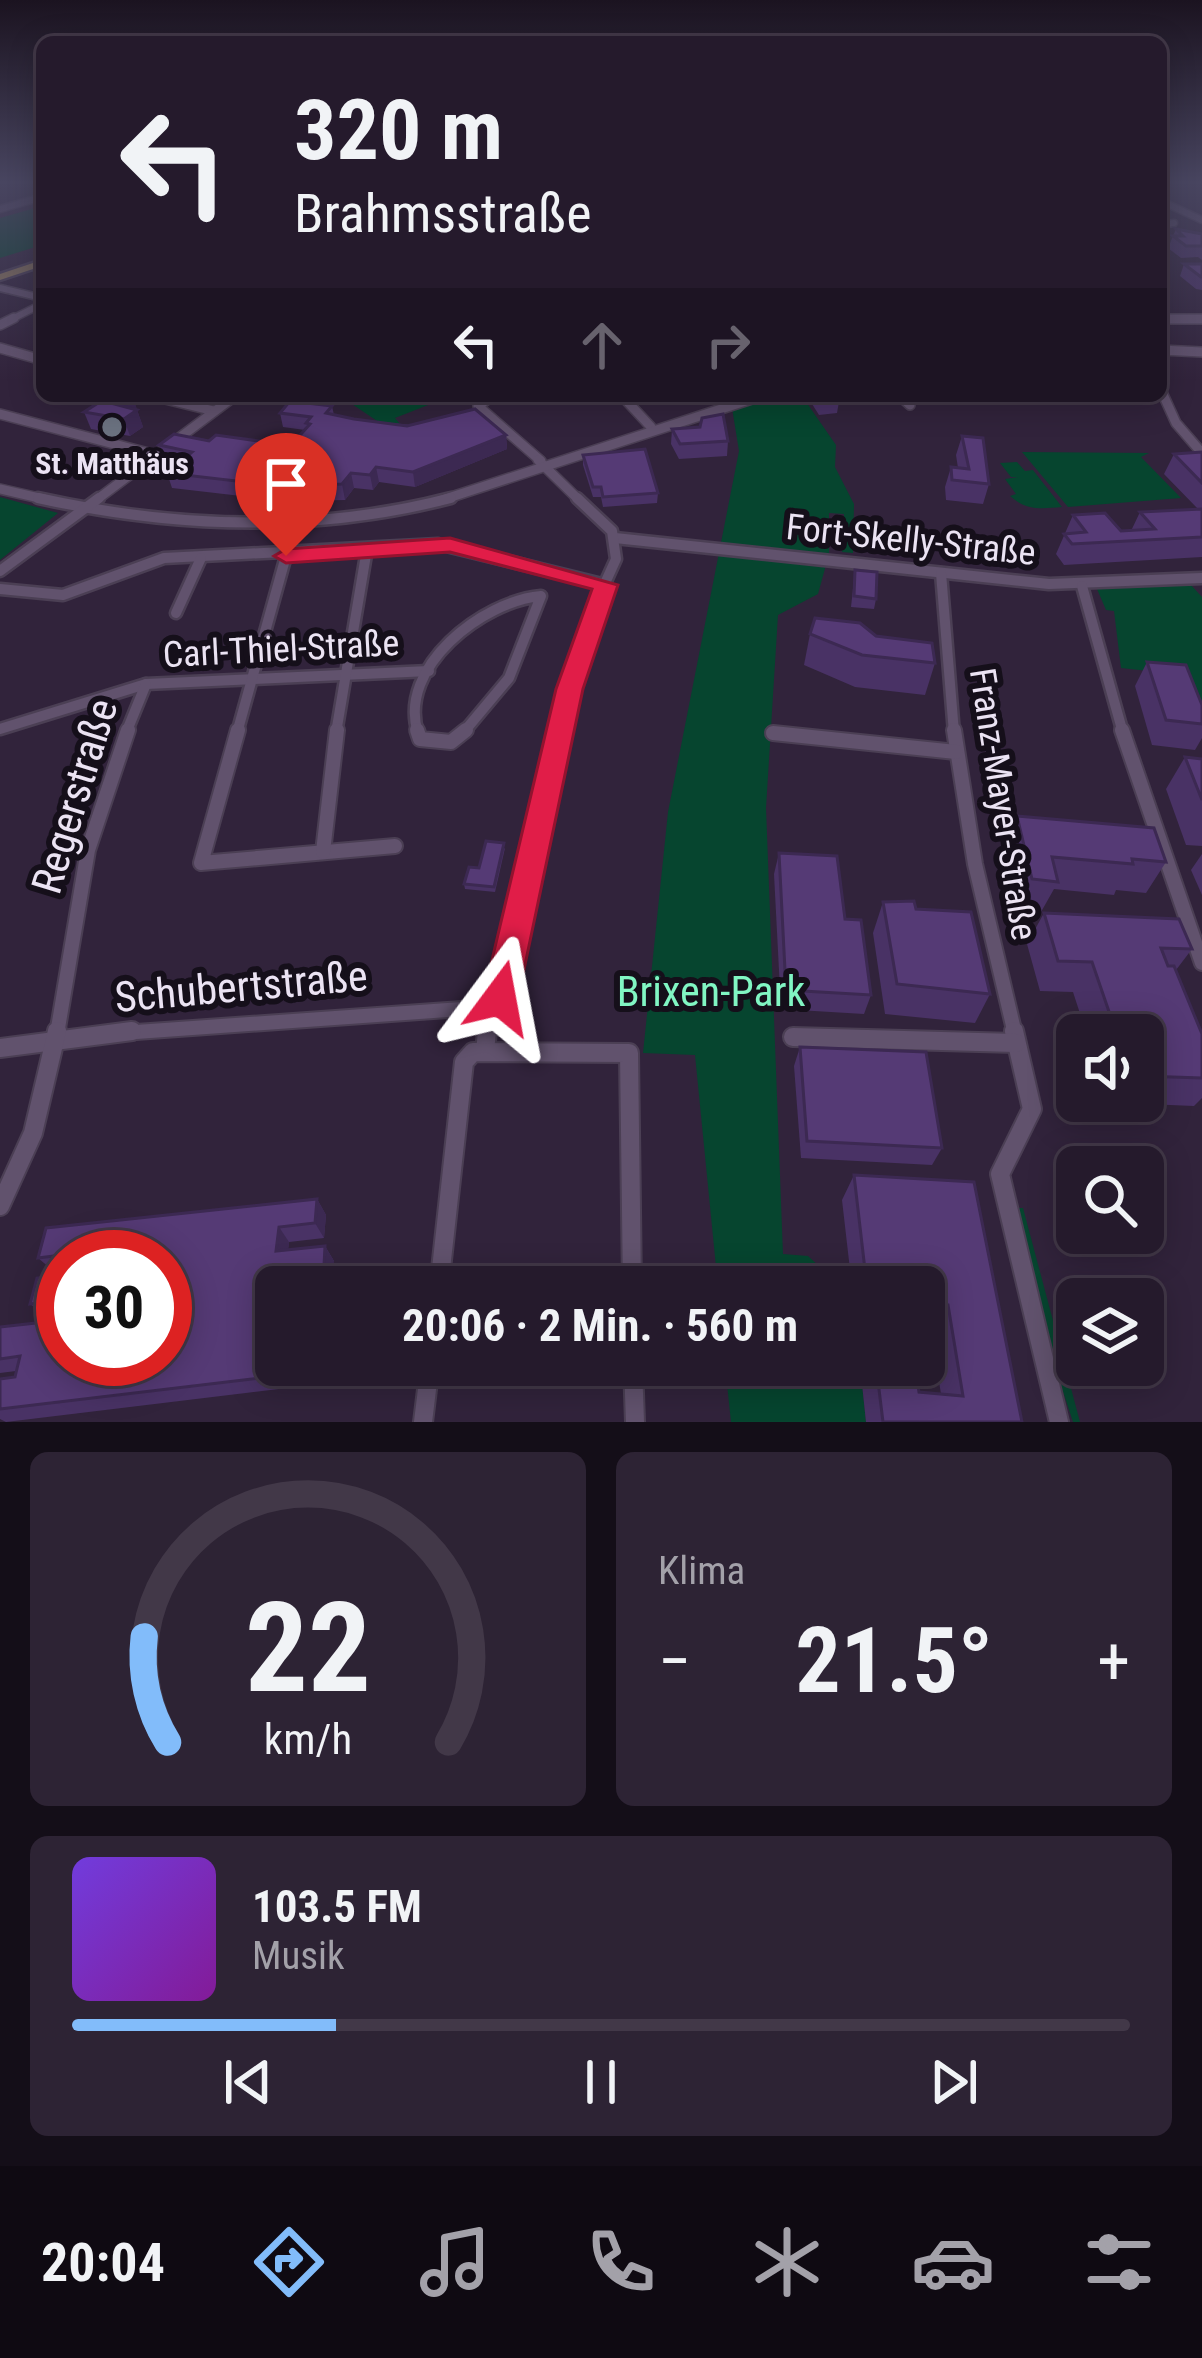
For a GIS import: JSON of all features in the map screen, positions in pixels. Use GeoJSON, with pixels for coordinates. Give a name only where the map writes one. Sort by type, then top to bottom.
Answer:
{"type":"FeatureCollection","features":[{"type":"Feature","properties":{"kind":"main road"},"geometry":{"type":"LineString","coordinates":[[0,275],[36,263]]}},
{"type":"Feature","properties":{"kind":"street"},"geometry":{"type":"LineString","coordinates":[[0,288],[36,299]]}},
{"type":"Feature","properties":{"kind":"street"},"geometry":{"type":"LineString","coordinates":[[0,326],[36,305]]}},
{"type":"Feature","properties":{"kind":"street"},"geometry":{"type":"LineString","coordinates":[[1167,319],[1202,319]]}},
{"type":"Feature","properties":{"kind":"street"},"geometry":{"type":"LineString","coordinates":[[0,349],[36,358]]}},
{"type":"Feature","properties":{"kind":"street"},"geometry":{"type":"LineString","coordinates":[[1167,350],[1202,352]]}},
{"type":"Feature","properties":{"kind":"street"},"geometry":{"type":"LineString","coordinates":[[0,362],[17,353]]}},
{"type":"Feature","properties":{"kind":"street"},"geometry":{"type":"LineString","coordinates":[[177,402],[214,411]]}},
{"type":"Feature","properties":{"kind":"street"},"geometry":{"type":"LineString","coordinates":[[0,571],[227,402]]}},
{"type":"Feature","properties":{"kind":"street"},"geometry":{"type":"LineString","coordinates":[[484,402],[478,406],[615,538],[616,559],[576,664],[505,981],[500,998],[490,1006],[485,1052]]}},
{"type":"Feature","properties":{"kind":"street"},"geometry":{"type":"LineString","coordinates":[[628,402],[651,427]]}},
{"type":"Feature","properties":{"kind":"street"},"geometry":{"type":"LineString","coordinates":[[0,486],[88,506],[204,520],[337,517],[440,501],[734,402]]}},
{"type":"Feature","properties":{"kind":"street"},"geometry":{"type":"LineString","coordinates":[[907,402],[910,405]]}},
{"type":"Feature","properties":{"kind":"street"},"geometry":{"type":"LineString","coordinates":[[1166,402],[1176,423],[1202,453]]}},
{"type":"Feature","properties":{"kind":"street"},"geometry":{"type":"LineString","coordinates":[[0,414],[156,455]]}},
{"type":"Feature","properties":{"kind":"street","name":"Fort-Skelly-Straße"},"geometry":{"type":"LineString","coordinates":[[615,538],[1082,586],[1202,578]]}},
{"type":"Feature","properties":{"kind":"street"},"geometry":{"type":"LineString","coordinates":[[0,589],[63,595],[151,560],[464,547],[606,585]]}},
{"type":"Feature","properties":{"kind":"street"},"geometry":{"type":"LineString","coordinates":[[323,852],[343,675],[367,549]]}},
{"type":"Feature","properties":{"kind":"street"},"geometry":{"type":"LineString","coordinates":[[286,556],[201,863],[395,846]]}},
{"type":"Feature","properties":{"kind":"street"},"geometry":{"type":"LineString","coordinates":[[176,613],[201,558]]}},
{"type":"Feature","properties":{"kind":"street"},"geometry":{"type":"LineString","coordinates":[[542,596],[508,599],[430,659],[413,717],[414,731],[428,743],[451,742],[502,696],[554,571]]}},
{"type":"Feature","properties":{"kind":"street","name":"Franz-Mayer-Straße"},"geometry":{"type":"LineString","coordinates":[[940,573],[956,752],[1032,1109],[1000,1174],[1059,1422]]}},
{"type":"Feature","properties":{"kind":"street"},"geometry":{"type":"LineString","coordinates":[[1082,586],[1130,762],[1202,963]]}},
{"type":"Feature","properties":{"kind":"street","name":"Carl-Thiel-Straße"},"geometry":{"type":"LineString","coordinates":[[0,729],[146,684],[428,671]]}},
{"type":"Feature","properties":{"kind":"street","name":"Regerstraße"},"geometry":{"type":"LineString","coordinates":[[0,1206],[15,1183],[54,1039],[92,833],[146,684]]}},
{"type":"Feature","properties":{"kind":"street"},"geometry":{"type":"LineString","coordinates":[[773,733],[956,752]]}},
{"type":"Feature","properties":{"kind":"street","name":"Schubertstraße"},"geometry":{"type":"LineString","coordinates":[[0,1048],[54,1039],[490,1006]]}},
{"type":"Feature","properties":{"kind":"street"},"geometry":{"type":"LineString","coordinates":[[793,1037],[1016,1043]]}},
{"type":"Feature","properties":{"kind":"street"},"geometry":{"type":"LineString","coordinates":[[441,1266],[464,1061],[473,1052],[629,1053],[632,1266]]}},
{"type":"Feature","properties":{"kind":"street"},"geometry":{"type":"LineString","coordinates":[[423,1422],[427,1386]]}},
{"type":"Feature","properties":{"kind":"street"},"geometry":{"type":"LineString","coordinates":[[634,1386],[635,1422]]}},
{"type":"Feature","properties":{"kind":"green space"},"geometry":{"type":"Polygon","coordinates":[[[0,247],[34,247],[0,258],[0,247]]]}},
{"type":"Feature","properties":{"kind":"green space"},"geometry":{"type":"Polygon","coordinates":[[[349,402],[436,402],[395,418],[401,425],[389,429],[349,402]]]}},
{"type":"Feature","properties":{"kind":"green space","name":"Brixen-Park"},"geometry":{"type":"Polygon","coordinates":[[[752,402],[806,402],[836,445],[835,467],[854,504],[853,553],[842,552],[844,514],[829,513],[829,554],[818,594],[778,615],[766,808],[783,1254],[808,1256],[819,1266],[716,1266],[695,1055],[643,1053],[668,812],[739,451],[732,408],[752,402]]]}},
{"type":"Feature","properties":{"kind":"green space"},"geometry":{"type":"Polygon","coordinates":[[[1022,452],[1149,453],[1141,457],[1181,498],[1068,507],[1022,452]]]}},
{"type":"Feature","properties":{"kind":"green space"},"geometry":{"type":"Polygon","coordinates":[[[1017,462],[1025,471],[1033,470],[1062,507],[1033,508],[1010,496],[1016,494],[1005,479],[1018,477],[1011,477],[1000,463],[1017,462]]]}},
{"type":"Feature","properties":{"kind":"green space"},"geometry":{"type":"Polygon","coordinates":[[[0,497],[58,513],[0,560],[0,497]]]}},
{"type":"Feature","properties":{"kind":"green space"},"geometry":{"type":"Polygon","coordinates":[[[1190,584],[1202,597],[1202,726],[1185,675],[1121,668],[1114,611],[1106,610],[1097,589],[1190,584]]]}},
{"type":"Feature","properties":{"kind":"green space"},"geometry":{"type":"Polygon","coordinates":[[[1017,1208],[1023,1208],[1056,1332],[1056,1370],[1017,1208]]]}},
{"type":"Feature","properties":{"kind":"green space"},"geometry":{"type":"Polygon","coordinates":[[[727,1386],[862,1386],[866,1422],[731,1422],[727,1386]]]}},
{"type":"Feature","properties":{"kind":"green space"},"geometry":{"type":"Polygon","coordinates":[[[1061,1386],[1070,1386],[1080,1422],[1073,1422],[1061,1386]]]}},
{"type":"Feature","properties":{"kind":"building"},"geometry":{"type":"Polygon","coordinates":[[[1184,264],[1202,264],[1202,277],[1201,277],[1184,264]]]}},
{"type":"Feature","properties":{"kind":"building"},"geometry":{"type":"Polygon","coordinates":[[[100,402],[117,402],[114,404],[137,410],[124,419],[84,412],[100,402]]]}},
{"type":"Feature","properties":{"kind":"building"},"geometry":{"type":"Polygon","coordinates":[[[289,402],[298,402],[332,406],[326,413],[407,426],[475,409],[506,435],[413,472],[376,467],[370,475],[351,473],[342,484],[253,487],[310,424],[306,423],[311,417],[280,413],[289,402]]]}},
{"type":"Feature","properties":{"kind":"building"},"geometry":{"type":"Polygon","coordinates":[[[723,414],[728,441],[680,444],[672,429],[700,427],[702,418],[723,414]]]}},
{"type":"Feature","properties":{"kind":"building"},"geometry":{"type":"Polygon","coordinates":[[[174,434],[209,441],[216,435],[280,444],[236,481],[167,473],[192,452],[159,445],[174,434]]]}},
{"type":"Feature","properties":{"kind":"building"},"geometry":{"type":"Polygon","coordinates":[[[962,436],[983,438],[989,484],[952,480],[951,467],[969,469],[962,436]]]}},
{"type":"Feature","properties":{"kind":"building"},"geometry":{"type":"Polygon","coordinates":[[[645,449],[658,493],[603,497],[601,487],[593,487],[583,455],[645,449]]]}},
{"type":"Feature","properties":{"kind":"building"},"geometry":{"type":"Polygon","coordinates":[[[1202,452],[1202,483],[1174,454],[1202,452]]]}},
{"type":"Feature","properties":{"kind":"building"},"geometry":{"type":"Polygon","coordinates":[[[1202,509],[1202,537],[1072,544],[1064,534],[1086,532],[1073,515],[1105,513],[1121,531],[1155,529],[1140,512],[1202,509]]]}},
{"type":"Feature","properties":{"kind":"building"},"geometry":{"type":"Polygon","coordinates":[[[855,570],[877,572],[876,599],[854,596],[855,570]]]}},
{"type":"Feature","properties":{"kind":"building"},"geometry":{"type":"Polygon","coordinates":[[[815,618],[860,623],[876,636],[932,643],[935,663],[862,655],[810,634],[815,618]]]}},
{"type":"Feature","properties":{"kind":"building"},"geometry":{"type":"Polygon","coordinates":[[[1147,662],[1186,665],[1202,705],[1202,724],[1166,720],[1147,662]]]}},
{"type":"Feature","properties":{"kind":"building"},"geometry":{"type":"Polygon","coordinates":[[[1185,757],[1202,759],[1202,800],[1185,757]]]}},
{"type":"Feature","properties":{"kind":"building"},"geometry":{"type":"Polygon","coordinates":[[[1017,816],[1154,828],[1166,862],[1052,857],[1058,882],[1032,879],[1017,816]]]}},
{"type":"Feature","properties":{"kind":"building"},"geometry":{"type":"Polygon","coordinates":[[[486,841],[504,843],[494,887],[464,884],[469,867],[479,868],[486,841]]]}},
{"type":"Feature","properties":{"kind":"building"},"geometry":{"type":"Polygon","coordinates":[[[779,853],[837,856],[845,919],[861,920],[871,995],[786,990],[779,853]]]}},
{"type":"Feature","properties":{"kind":"building"},"geometry":{"type":"Polygon","coordinates":[[[914,901],[916,909],[971,912],[990,994],[897,984],[883,902],[914,901]]]}},
{"type":"Feature","properties":{"kind":"building"},"geometry":{"type":"Polygon","coordinates":[[[1044,913],[1179,919],[1192,949],[1161,948],[1168,966],[1174,966],[1202,1034],[1202,1078],[1164,1077],[1164,1014],[1110,1014],[1092,962],[1058,961],[1044,913]]]}},
{"type":"Feature","properties":{"kind":"building"},"geometry":{"type":"Polygon","coordinates":[[[800,1047],[926,1052],[942,1148],[807,1141],[800,1047]]]}},
{"type":"Feature","properties":{"kind":"building"},"geometry":{"type":"Polygon","coordinates":[[[854,1175],[974,1182],[1022,1422],[883,1422],[879,1386],[918,1386],[919,1392],[963,1396],[945,1305],[945,1266],[865,1266],[854,1175]]]}},
{"type":"Feature","properties":{"kind":"building"},"geometry":{"type":"Polygon","coordinates":[[[317,1199],[315,1223],[279,1227],[276,1251],[325,1246],[324,1266],[255,1266],[255,1379],[0,1409],[0,1379],[15,1377],[20,1356],[0,1359],[0,1327],[36,1323],[36,1386],[192,1386],[192,1230],[46,1228],[317,1199]]]}},
{"type":"Feature","properties":{"kind":"place","name":"St. Matthäus"},"geometry":{"type":"Point","coordinates":[112,427]}},
{"type":"Feature","properties":{"kind":"route"},"geometry":{"type":"LineString","coordinates":[[286,556],[450,545],[484,550],[606,585],[591,614],[569,689],[500,998]]}}]}
